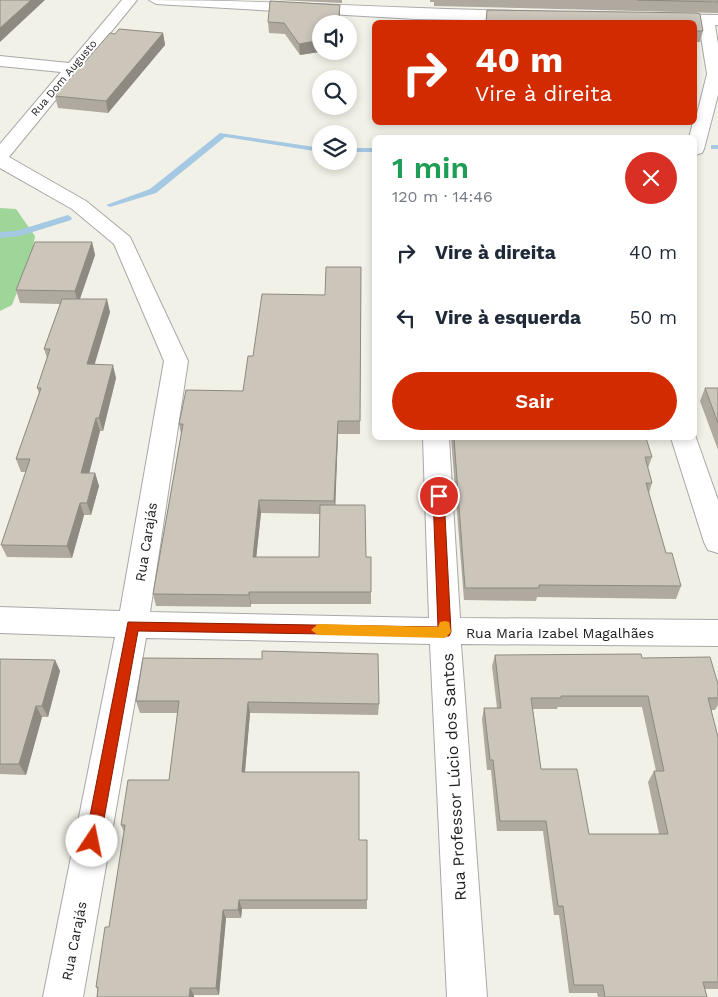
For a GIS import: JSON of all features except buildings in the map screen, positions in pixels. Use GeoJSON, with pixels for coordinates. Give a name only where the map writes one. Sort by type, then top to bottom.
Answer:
{"type":"FeatureCollection","features":[{"type":"Feature","properties":{"kind":"street","name":"Rua Dom Augusto"},"geometry":{"type":"LineString","coordinates":[[0,156],[130,0]]}},
{"type":"Feature","properties":{"kind":"street"},"geometry":{"type":"LineString","coordinates":[[156,0],[416,7],[541,16]]}},
{"type":"Feature","properties":{"kind":"street"},"geometry":{"type":"LineString","coordinates":[[648,18],[712,20],[716,74],[697,142]]}},
{"type":"Feature","properties":{"kind":"street"},"geometry":{"type":"LineString","coordinates":[[0,61],[72,68]]}},
{"type":"Feature","properties":{"kind":"street","name":"Rua Carajás"},"geometry":{"type":"LineString","coordinates":[[0,160],[79,205],[123,241],[176,361],[133,626],[64,997]]}},
{"type":"Feature","properties":{"kind":"street","name":"Rua Professor Lúcio dos Santos"},"geometry":{"type":"LineString","coordinates":[[436,440],[445,632],[467,997]]}},
{"type":"Feature","properties":{"kind":"street"},"geometry":{"type":"LineString","coordinates":[[685,440],[718,542]]}},
{"type":"Feature","properties":{"kind":"street","name":"Rua Maria Izabel Magalhães"},"geometry":{"type":"LineString","coordinates":[[0,620],[133,626],[445,632],[718,633]]}},
{"type":"Feature","properties":{"kind":"green space"},"geometry":{"type":"Polygon","coordinates":[[[0,208],[16,209],[35,236],[32,253],[12,305],[0,311],[0,208]]]}},
{"type":"Feature","properties":{"kind":"waterway"},"geometry":{"type":"LineString","coordinates":[[110,205],[153,191],[223,135],[312,149]]}},
{"type":"Feature","properties":{"kind":"waterway"},"geometry":{"type":"LineString","coordinates":[[357,150],[372,150]]}},
{"type":"Feature","properties":{"kind":"waterway"},"geometry":{"type":"LineString","coordinates":[[0,235],[17,234],[68,218]]}},
{"type":"Feature","properties":{"kind":"slow traffic"},"geometry":{"type":"LineString","coordinates":[[318,630],[445,632],[445,626]]}},
{"type":"Feature","properties":{"kind":"route"},"geometry":{"type":"LineString","coordinates":[[92,841],[133,626],[445,632],[439,496]]}}]}
